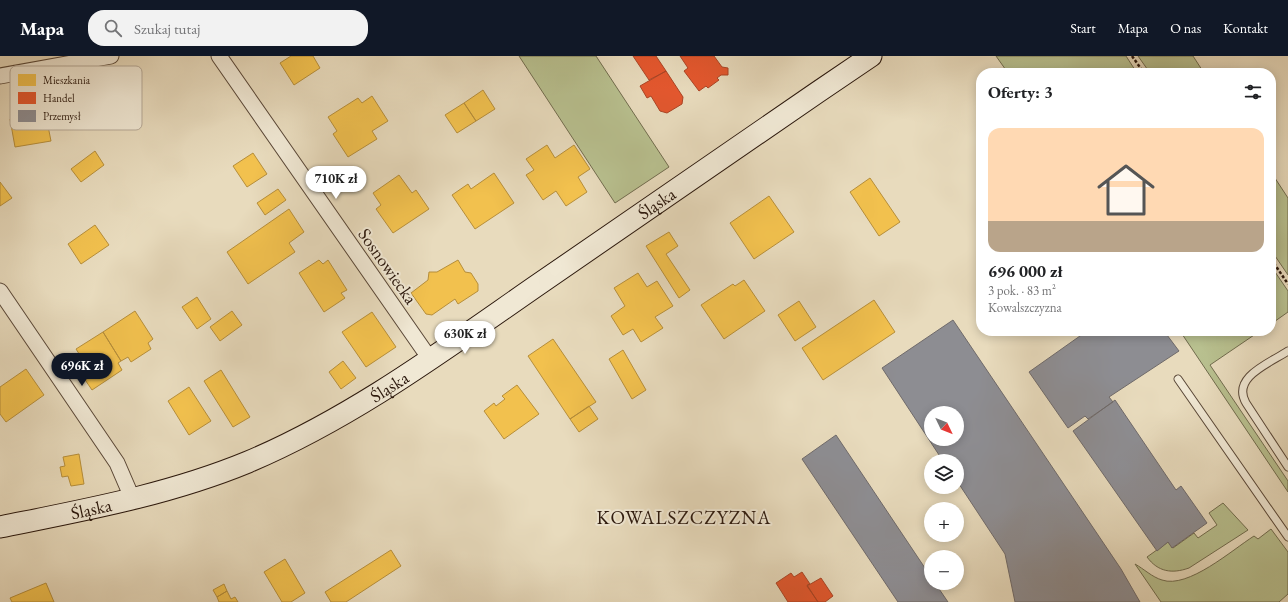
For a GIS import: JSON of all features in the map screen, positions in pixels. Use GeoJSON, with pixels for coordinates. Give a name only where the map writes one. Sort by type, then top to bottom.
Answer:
{"type":"FeatureCollection","features":[{"type":"Feature","properties":{"kind":"street"},"geometry":{"type":"LineString","coordinates":[[56,66],[111,56]]}},
{"type":"Feature","properties":{"kind":"street","name":"Sosnowiecka"},"geometry":{"type":"LineString","coordinates":[[219,56],[430,359]]}},
{"type":"Feature","properties":{"kind":"street","name":"Śląska"},"geometry":{"type":"LineString","coordinates":[[0,527],[133,500],[210,477],[284,446],[359,406],[872,56]]}},
{"type":"Feature","properties":{"kind":"street"},"geometry":{"type":"LineString","coordinates":[[0,76],[10,74]]}},
{"type":"Feature","properties":{"kind":"street"},"geometry":{"type":"LineString","coordinates":[[0,291],[117,463],[133,500]]}},
{"type":"Feature","properties":{"kind":"lane"},"geometry":{"type":"LineString","coordinates":[[1288,351],[1249,376],[1241,387],[1242,397],[1288,467]]}},
{"type":"Feature","properties":{"kind":"lane"},"geometry":{"type":"LineString","coordinates":[[1178,379],[1288,537]]}},
{"type":"Feature","properties":{"kind":"path"},"geometry":{"type":"LineString","coordinates":[[1132,56],[1140,68]]}},
{"type":"Feature","properties":{"kind":"path"},"geometry":{"type":"LineString","coordinates":[[1276,266],[1288,284]]}},
{"type":"Feature","properties":{"kind":"green space"},"geometry":{"type":"Polygon","coordinates":[[[519,56],[596,56],[669,167],[615,203],[519,56]]]}},
{"type":"Feature","properties":{"kind":"green space"},"geometry":{"type":"Polygon","coordinates":[[[996,56],[1126,56],[1134,68],[1004,68],[996,56]]]}},
{"type":"Feature","properties":{"kind":"green space"},"geometry":{"type":"Polygon","coordinates":[[[1138,56],[1193,56],[1201,68],[1146,68],[1138,56]]]}},
{"type":"Feature","properties":{"kind":"green space"},"geometry":{"type":"Polygon","coordinates":[[[1276,180],[1288,198],[1288,275],[1276,257],[1276,180]]]}},
{"type":"Feature","properties":{"kind":"green space"},"geometry":{"type":"Polygon","coordinates":[[[1276,273],[1288,291],[1288,312],[1276,320],[1276,273]]]}},
{"type":"Feature","properties":{"kind":"green space"},"geometry":{"type":"Polygon","coordinates":[[[1183,336],[1253,336],[1210,365],[1288,481],[1288,492],[1183,336]]]}},
{"type":"Feature","properties":{"kind":"green space"},"geometry":{"type":"Polygon","coordinates":[[[1223,503],[1248,530],[1189,568],[1183,570],[1171,571],[1161,569],[1147,557],[1168,542],[1173,548],[1194,533],[1198,538],[1217,525],[1209,513],[1223,503]]]}},
{"type":"Feature","properties":{"kind":"green space"},"geometry":{"type":"Polygon","coordinates":[[[1271,529],[1288,552],[1288,594],[1279,602],[1161,602],[1135,564],[1158,579],[1173,581],[1184,579],[1210,567],[1254,536],[1258,539],[1271,529]]]}},
{"type":"Feature","properties":{"kind":"building: Mieszkania"},"geometry":{"type":"Polygon","coordinates":[[[291,56],[313,56],[320,68],[294,85],[280,63],[291,56]]]}},
{"type":"Feature","properties":{"kind":"building: Mieszkania"},"geometry":{"type":"Polygon","coordinates":[[[483,90],[495,109],[476,121],[464,103],[483,90]]]}},
{"type":"Feature","properties":{"kind":"building: Mieszkania"},"geometry":{"type":"Polygon","coordinates":[[[372,96],[388,121],[372,131],[377,139],[348,157],[333,134],[337,131],[328,117],[358,98],[362,103],[372,96]]]}},
{"type":"Feature","properties":{"kind":"building: Mieszkania"},"geometry":{"type":"Polygon","coordinates":[[[464,103],[476,121],[457,133],[445,115],[464,103]]]}},
{"type":"Feature","properties":{"kind":"building: Mieszkania"},"geometry":{"type":"Polygon","coordinates":[[[12,130],[49,130],[51,141],[15,147],[12,130]]]}},
{"type":"Feature","properties":{"kind":"building: Mieszkania"},"geometry":{"type":"Polygon","coordinates":[[[547,145],[555,158],[574,145],[590,169],[578,177],[587,192],[566,206],[556,191],[543,200],[526,175],[534,170],[526,159],[547,145]]]}},
{"type":"Feature","properties":{"kind":"building: Mieszkania"},"geometry":{"type":"Polygon","coordinates":[[[95,151],[104,165],[81,182],[71,169],[95,151]]]}},
{"type":"Feature","properties":{"kind":"building: Mieszkania"},"geometry":{"type":"Polygon","coordinates":[[[253,153],[267,174],[247,187],[233,166],[253,153]]]}},
{"type":"Feature","properties":{"kind":"building: Mieszkania"},"geometry":{"type":"Polygon","coordinates":[[[494,173],[514,203],[475,229],[452,195],[468,184],[471,189],[494,173]]]}},
{"type":"Feature","properties":{"kind":"building: Mieszkania"},"geometry":{"type":"Polygon","coordinates":[[[399,175],[412,193],[416,190],[429,209],[393,233],[376,209],[381,205],[373,193],[399,175]]]}},
{"type":"Feature","properties":{"kind":"building: Mieszkania"},"geometry":{"type":"Polygon","coordinates":[[[870,178],[900,222],[879,236],[850,192],[870,178]]]}},
{"type":"Feature","properties":{"kind":"building: Mieszkania"},"geometry":{"type":"Polygon","coordinates":[[[0,182],[12,198],[0,206],[0,182]]]}},
{"type":"Feature","properties":{"kind":"building: Mieszkania"},"geometry":{"type":"Polygon","coordinates":[[[278,189],[286,200],[265,215],[257,203],[278,189]]]}},
{"type":"Feature","properties":{"kind":"building: Mieszkania"},"geometry":{"type":"Polygon","coordinates":[[[769,196],[794,232],[754,259],[730,223],[769,196]]]}},
{"type":"Feature","properties":{"kind":"building: Mieszkania"},"geometry":{"type":"Polygon","coordinates":[[[289,209],[304,232],[289,243],[295,252],[248,284],[227,252],[289,209]]]}},
{"type":"Feature","properties":{"kind":"building: Mieszkania"},"geometry":{"type":"Polygon","coordinates":[[[95,225],[109,245],[81,264],[68,244],[95,225]]]}},
{"type":"Feature","properties":{"kind":"building: Mieszkania"},"geometry":{"type":"Polygon","coordinates":[[[669,232],[678,246],[666,254],[690,290],[679,298],[646,246],[669,232]]]}},
{"type":"Feature","properties":{"kind":"building: Mieszkania"},"geometry":{"type":"Polygon","coordinates":[[[319,260],[323,264],[328,260],[347,290],[341,293],[345,298],[324,312],[299,273],[319,260]]]}},
{"type":"Feature","properties":{"kind":"building: Mieszkania"},"geometry":{"type":"Polygon","coordinates":[[[458,260],[465,272],[471,273],[478,284],[478,291],[458,304],[455,299],[432,315],[426,314],[411,293],[428,280],[429,272],[437,272],[458,260]]]}},
{"type":"Feature","properties":{"kind":"building: Mieszkania"},"geometry":{"type":"Polygon","coordinates":[[[638,273],[647,287],[657,281],[673,306],[655,317],[663,328],[641,342],[633,329],[623,335],[611,316],[625,306],[614,288],[638,273]]]}},
{"type":"Feature","properties":{"kind":"building: Mieszkania"},"geometry":{"type":"Polygon","coordinates":[[[744,280],[765,311],[724,339],[701,305],[733,284],[735,286],[744,280]]]}},
{"type":"Feature","properties":{"kind":"building: Mieszkania"},"geometry":{"type":"Polygon","coordinates":[[[197,297],[211,319],[197,329],[182,307],[197,297]]]}},
{"type":"Feature","properties":{"kind":"building: Mieszkania"},"geometry":{"type":"Polygon","coordinates":[[[874,300],[895,332],[823,380],[802,348],[874,300]]]}},
{"type":"Feature","properties":{"kind":"building: Mieszkania"},"geometry":{"type":"Polygon","coordinates":[[[799,301],[816,327],[795,341],[778,315],[799,301]]]}},
{"type":"Feature","properties":{"kind":"building: Mieszkania"},"geometry":{"type":"Polygon","coordinates":[[[135,311],[153,339],[148,343],[151,349],[131,362],[128,357],[121,361],[103,332],[135,311]]]}},
{"type":"Feature","properties":{"kind":"building: Mieszkania"},"geometry":{"type":"Polygon","coordinates":[[[232,311],[242,325],[220,341],[210,327],[232,311]]]}},
{"type":"Feature","properties":{"kind":"building: Mieszkania"},"geometry":{"type":"Polygon","coordinates":[[[372,312],[396,347],[366,367],[342,332],[372,312]]]}},
{"type":"Feature","properties":{"kind":"building: Mieszkania"},"geometry":{"type":"Polygon","coordinates":[[[103,332],[121,361],[118,363],[122,370],[92,390],[75,365],[83,360],[76,349],[103,332]]]}},
{"type":"Feature","properties":{"kind":"building: Mieszkania"},"geometry":{"type":"Polygon","coordinates":[[[553,339],[596,402],[570,419],[528,356],[553,339]]]}},
{"type":"Feature","properties":{"kind":"building: Mieszkania"},"geometry":{"type":"Polygon","coordinates":[[[623,350],[646,390],[632,399],[609,359],[623,350]]]}},
{"type":"Feature","properties":{"kind":"building: Mieszkania"},"geometry":{"type":"Polygon","coordinates":[[[343,361],[356,378],[341,389],[329,372],[343,361]]]}},
{"type":"Feature","properties":{"kind":"building: Mieszkania"},"geometry":{"type":"Polygon","coordinates":[[[26,369],[44,395],[6,422],[0,414],[0,387],[26,369]]]}},
{"type":"Feature","properties":{"kind":"building: Mieszkania"},"geometry":{"type":"Polygon","coordinates":[[[221,370],[250,417],[233,427],[204,381],[221,370]]]}},
{"type":"Feature","properties":{"kind":"building: Mieszkania"},"geometry":{"type":"Polygon","coordinates":[[[517,385],[539,414],[504,439],[484,411],[494,403],[496,406],[505,399],[502,396],[517,385]]]}},
{"type":"Feature","properties":{"kind":"building: Mieszkania"},"geometry":{"type":"Polygon","coordinates":[[[189,387],[211,421],[189,435],[168,401],[189,387]]]}},
{"type":"Feature","properties":{"kind":"building: Mieszkania"},"geometry":{"type":"Polygon","coordinates":[[[589,406],[598,419],[579,432],[570,419],[589,406]]]}},
{"type":"Feature","properties":{"kind":"building: Mieszkania"},"geometry":{"type":"Polygon","coordinates":[[[79,454],[84,484],[71,486],[68,476],[62,477],[60,467],[65,466],[63,457],[79,454]]]}},
{"type":"Feature","properties":{"kind":"building: Mieszkania"},"geometry":{"type":"Polygon","coordinates":[[[391,550],[401,566],[346,602],[331,602],[325,592],[391,550]]]}},
{"type":"Feature","properties":{"kind":"building: Mieszkania"},"geometry":{"type":"Polygon","coordinates":[[[285,559],[305,593],[291,602],[282,602],[264,572],[285,559]]]}},
{"type":"Feature","properties":{"kind":"building: Mieszkania"},"geometry":{"type":"Polygon","coordinates":[[[46,583],[54,602],[12,602],[10,598],[46,583]]]}},
{"type":"Feature","properties":{"kind":"building: Mieszkania"},"geometry":{"type":"Polygon","coordinates":[[[224,584],[227,591],[217,597],[213,590],[224,584]]]}},
{"type":"Feature","properties":{"kind":"building: Mieszkania"},"geometry":{"type":"Polygon","coordinates":[[[227,591],[231,599],[235,597],[238,602],[219,602],[217,597],[227,591]]]}},
{"type":"Feature","properties":{"kind":"building: Handel"},"geometry":{"type":"Polygon","coordinates":[[[633,56],[656,56],[666,71],[649,80],[633,56]]]}},
{"type":"Feature","properties":{"kind":"building: Handel"},"geometry":{"type":"Polygon","coordinates":[[[680,56],[714,56],[722,67],[728,68],[728,75],[721,75],[717,78],[719,80],[708,88],[706,86],[699,91],[684,71],[688,68],[680,56]]]}},
{"type":"Feature","properties":{"kind":"building: Handel"},"geometry":{"type":"Polygon","coordinates":[[[666,71],[683,97],[682,104],[667,113],[660,111],[651,96],[647,98],[640,86],[666,71]]]}},
{"type":"Feature","properties":{"kind":"building: Handel"},"geometry":{"type":"Polygon","coordinates":[[[802,572],[810,584],[807,585],[818,602],[788,602],[776,583],[791,573],[794,577],[802,572]]]}},
{"type":"Feature","properties":{"kind":"building: Handel"},"geometry":{"type":"Polygon","coordinates":[[[821,578],[833,596],[825,602],[818,602],[807,586],[821,578]]]}},
{"type":"Feature","properties":{"kind":"building: Przemysł"},"geometry":{"type":"Polygon","coordinates":[[[953,320],[1121,569],[1140,602],[1015,602],[1005,554],[964,492],[964,454],[938,454],[933,446],[964,446],[964,406],[924,406],[924,432],[882,368],[953,320]]]}},
{"type":"Feature","properties":{"kind":"building: Przemysł"},"geometry":{"type":"Polygon","coordinates":[[[1080,336],[1168,336],[1179,351],[1109,397],[1113,402],[1088,419],[1085,416],[1068,428],[1029,372],[1080,336]]]}},
{"type":"Feature","properties":{"kind":"building: Przemysł"},"geometry":{"type":"Polygon","coordinates":[[[1115,400],[1176,490],[1181,486],[1207,523],[1172,548],[1168,542],[1157,551],[1073,431],[1115,400]]]}},
{"type":"Feature","properties":{"kind":"building: Przemysł"},"geometry":{"type":"Polygon","coordinates":[[[836,435],[924,567],[924,590],[940,590],[948,602],[898,602],[802,459],[836,435]]]}},
{"type":"Feature","properties":{"kind":"district","name":"KOWALSZCZYZNA"},"geometry":{"type":"Point","coordinates":[684,517]}}]}
